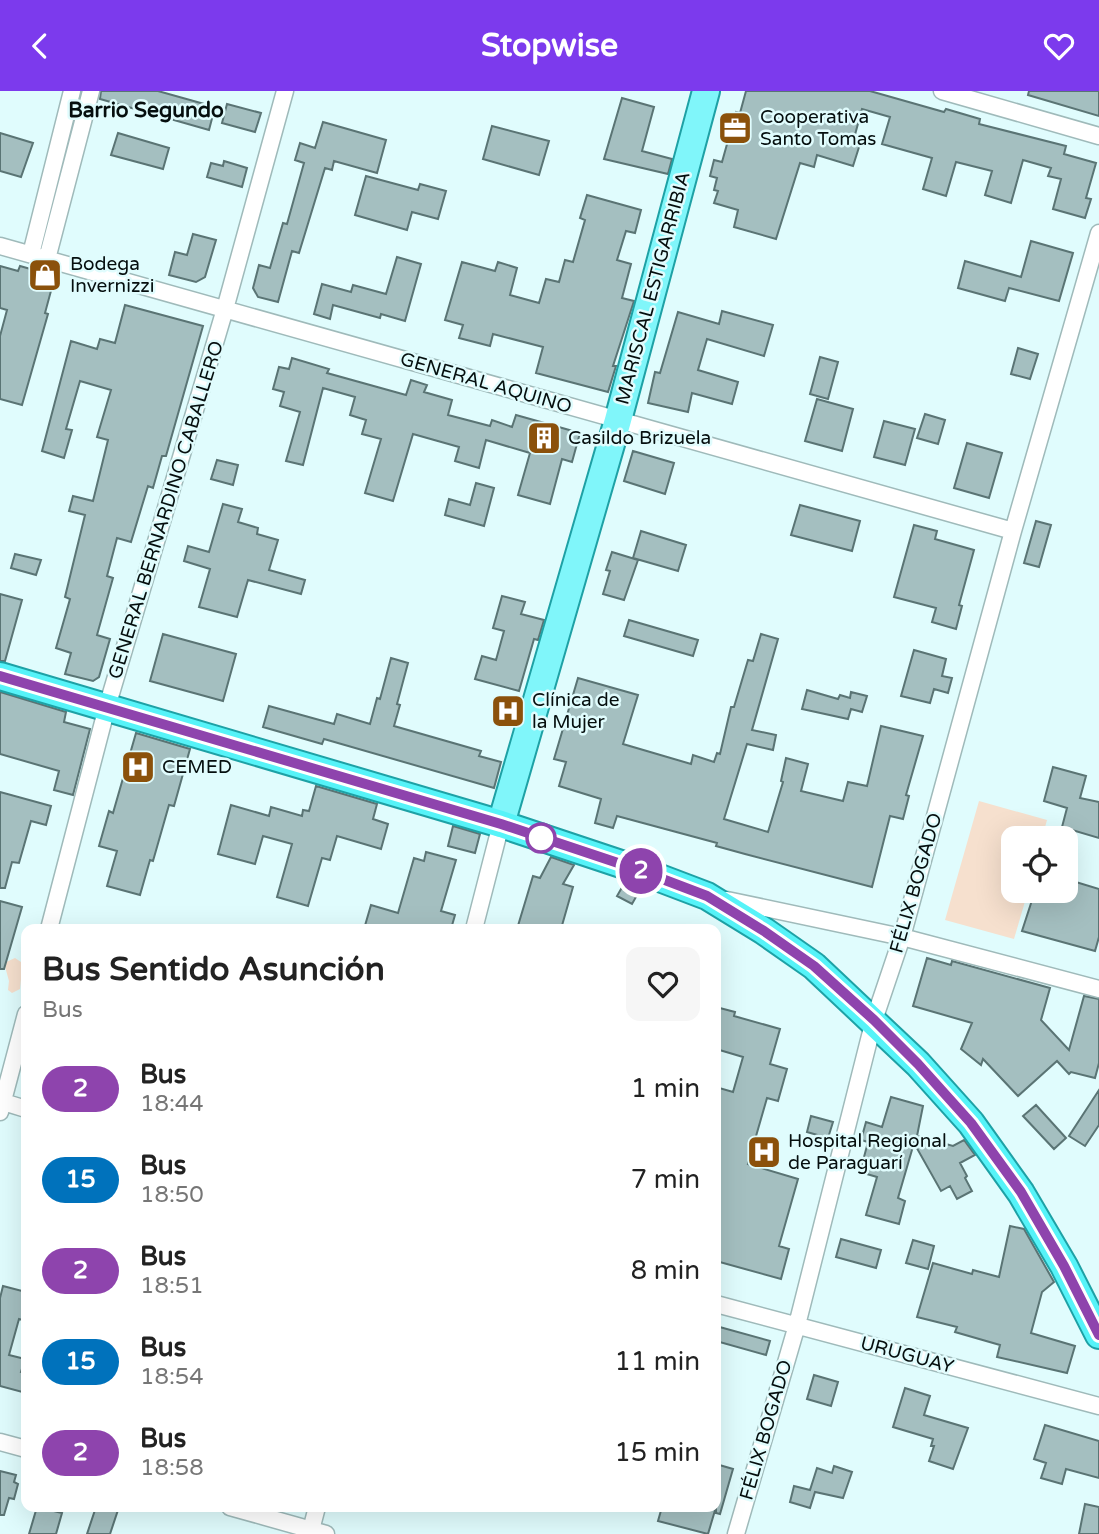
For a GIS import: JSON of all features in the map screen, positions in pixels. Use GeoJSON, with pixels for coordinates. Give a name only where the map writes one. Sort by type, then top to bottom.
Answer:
{"type":"FeatureCollection","features":[{"type":"Feature","properties":{"kind":"highway"},"geometry":{"type":"LineString","coordinates":[[0,676],[501,824],[707,896],[814,966],[874,1020],[971,1123],[1021,1192],[1064,1266],[1099,1335]]}},
{"type":"Feature","properties":{"kind":"main road","name":"MARISCAL ESTIGARRIBIA"},"geometry":{"type":"LineString","coordinates":[[501,824],[618,420],[706,91]]}},
{"type":"Feature","properties":{"kind":"street"},"geometry":{"type":"LineString","coordinates":[[31,254],[72,91]]}},
{"type":"Feature","properties":{"kind":"street"},"geometry":{"type":"LineString","coordinates":[[47,259],[91,91]]}},
{"type":"Feature","properties":{"kind":"street","name":"GENERAL BERNARDINO CABALLERO"},"geometry":{"type":"LineString","coordinates":[[49,924],[107,707],[225,309],[285,91]]}},
{"type":"Feature","properties":{"kind":"street"},"geometry":{"type":"LineString","coordinates":[[942,91],[1099,136]]}},
{"type":"Feature","properties":{"kind":"street","name":"FÉLIX BOGADO"},"geometry":{"type":"LineString","coordinates":[[736,1534],[797,1325],[874,1020],[902,937],[1013,531],[1099,233]]}},
{"type":"Feature","properties":{"kind":"street","name":"GENERAL AQUINO"},"geometry":{"type":"LineString","coordinates":[[0,246],[1013,531]]}},
{"type":"Feature","properties":{"kind":"street","name":"MARISCAL ESTIGARRIBIA"},"geometry":{"type":"LineString","coordinates":[[475,924],[501,824]]}},
{"type":"Feature","properties":{"kind":"street"},"geometry":{"type":"LineString","coordinates":[[707,896],[902,937],[1099,989]]}},
{"type":"Feature","properties":{"kind":"street"},"geometry":{"type":"LineString","coordinates":[[21,1032],[1,1105],[21,1108]]}},
{"type":"Feature","properties":{"kind":"street","name":"URUGUAY"},"geometry":{"type":"LineString","coordinates":[[721,1305],[1099,1406]]}},
{"type":"Feature","properties":{"kind":"street"},"geometry":{"type":"LineString","coordinates":[[0,1442],[21,1448]]}},
{"type":"Feature","properties":{"kind":"street"},"geometry":{"type":"LineString","coordinates":[[248,1512],[318,1532],[317,1512]]}},
{"type":"Feature","properties":{"kind":"shaded area"},"geometry":{"type":"Polygon","coordinates":[[[979,801],[1047,820],[1045,826],[1001,826],[1001,903],[1024,903],[1014,939],[945,920],[979,801]]]}},
{"type":"Feature","properties":{"kind":"shaded area"},"geometry":{"type":"Polygon","coordinates":[[[15,958],[21,962],[21,979],[20,989],[12,993],[8,990],[9,981],[4,963],[15,958]]]}},
{"type":"Feature","properties":{"kind":"building"},"geometry":{"type":"Polygon","coordinates":[[[101,91],[158,91],[215,107],[209,130],[100,99],[101,91]]]}},
{"type":"Feature","properties":{"kind":"building"},"geometry":{"type":"Polygon","coordinates":[[[746,91],[870,91],[944,112],[946,109],[980,119],[979,124],[1066,146],[1064,154],[1096,163],[1086,198],[1091,199],[1085,218],[1053,209],[1061,179],[1048,176],[1051,168],[1023,160],[1011,203],[985,195],[992,171],[956,162],[946,196],[923,189],[932,158],[882,144],[890,117],[862,109],[853,142],[860,144],[853,166],[817,155],[814,167],[800,163],[776,239],[734,227],[738,210],[714,203],[718,191],[714,190],[717,178],[710,176],[714,160],[722,162],[736,112],[740,113],[746,91]]]}},
{"type":"Feature","properties":{"kind":"building"},"geometry":{"type":"Polygon","coordinates":[[[1029,91],[1099,91],[1099,116],[1028,95],[1029,91]]]}},
{"type":"Feature","properties":{"kind":"building"},"geometry":{"type":"Polygon","coordinates":[[[622,98],[654,107],[642,151],[672,159],[668,174],[604,159],[622,98]]]}},
{"type":"Feature","properties":{"kind":"building"},"geometry":{"type":"Polygon","coordinates":[[[227,104],[261,113],[255,132],[222,123],[227,104]]]}},
{"type":"Feature","properties":{"kind":"building"},"geometry":{"type":"Polygon","coordinates":[[[323,122],[386,140],[377,173],[334,161],[332,170],[325,168],[299,253],[292,251],[278,302],[258,297],[253,288],[259,265],[270,268],[283,223],[287,224],[304,163],[295,160],[300,143],[315,148],[323,122]]]}},
{"type":"Feature","properties":{"kind":"building"},"geometry":{"type":"Polygon","coordinates":[[[492,126],[549,141],[539,175],[483,159],[492,126]]]}},
{"type":"Feature","properties":{"kind":"building"},"geometry":{"type":"Polygon","coordinates":[[[0,133],[33,143],[21,177],[0,171],[0,133]]]}},
{"type":"Feature","properties":{"kind":"building"},"geometry":{"type":"Polygon","coordinates":[[[118,133],[169,148],[163,169],[111,155],[118,133]]]}},
{"type":"Feature","properties":{"kind":"building"},"geometry":{"type":"Polygon","coordinates":[[[224,161],[247,168],[242,187],[207,177],[211,163],[223,166],[224,161]]]}},
{"type":"Feature","properties":{"kind":"building"},"geometry":{"type":"Polygon","coordinates":[[[366,176],[418,190],[420,184],[446,191],[438,219],[412,212],[407,230],[355,215],[366,176]]]}},
{"type":"Feature","properties":{"kind":"building"},"geometry":{"type":"Polygon","coordinates":[[[587,195],[641,210],[635,233],[626,231],[617,260],[631,264],[622,298],[634,301],[613,366],[616,366],[608,392],[536,373],[543,347],[493,334],[490,346],[459,338],[463,325],[445,320],[462,262],[495,271],[498,262],[517,268],[510,295],[539,303],[546,279],[559,282],[565,260],[573,262],[585,220],[580,218],[587,195]]]}},
{"type":"Feature","properties":{"kind":"building"},"geometry":{"type":"Polygon","coordinates":[[[193,234],[216,240],[205,277],[196,282],[169,275],[175,252],[187,255],[193,234]]]}},
{"type":"Feature","properties":{"kind":"building"},"geometry":{"type":"Polygon","coordinates":[[[1031,241],[1073,253],[1059,301],[1009,288],[1005,301],[958,288],[965,261],[1021,277],[1031,241]]]}},
{"type":"Feature","properties":{"kind":"building"},"geometry":{"type":"Polygon","coordinates":[[[397,257],[421,264],[405,321],[381,314],[380,318],[333,305],[330,319],[314,314],[322,284],[351,292],[353,285],[386,294],[397,257]]]}},
{"type":"Feature","properties":{"kind":"building"},"geometry":{"type":"Polygon","coordinates":[[[0,266],[18,271],[20,266],[55,276],[45,313],[48,314],[22,405],[0,399],[0,336],[7,310],[0,308],[0,266]]]}},
{"type":"Feature","properties":{"kind":"building"},"geometry":{"type":"Polygon","coordinates":[[[125,305],[203,326],[166,456],[162,456],[153,488],[148,486],[131,542],[117,538],[107,576],[113,578],[97,635],[110,639],[99,677],[93,681],[65,674],[71,653],[56,648],[70,599],[65,597],[85,515],[69,511],[73,496],[93,501],[108,440],[97,437],[111,390],[80,381],[66,429],[72,430],[64,458],[42,451],[71,341],[97,349],[100,339],[115,343],[125,305]]]}},
{"type":"Feature","properties":{"kind":"building"},"geometry":{"type":"Polygon","coordinates":[[[722,311],[773,325],[764,356],[707,339],[698,370],[738,382],[732,404],[692,393],[688,412],[648,403],[655,372],[660,373],[678,312],[719,324],[722,311]]]}},
{"type":"Feature","properties":{"kind":"building"},"geometry":{"type":"Polygon","coordinates":[[[1018,348],[1038,354],[1030,379],[1011,374],[1018,348]]]}},
{"type":"Feature","properties":{"kind":"building"},"geometry":{"type":"Polygon","coordinates":[[[820,357],[838,362],[828,399],[810,394],[820,357]]]}},
{"type":"Feature","properties":{"kind":"building"},"geometry":{"type":"Polygon","coordinates":[[[292,358],[329,369],[327,373],[406,395],[411,380],[427,385],[424,392],[452,400],[448,415],[490,426],[492,420],[512,427],[516,415],[580,433],[572,462],[562,459],[550,504],[518,495],[530,453],[486,440],[479,468],[455,461],[459,447],[413,434],[393,501],[365,493],[381,439],[362,434],[366,420],[350,415],[355,397],[323,388],[303,465],[286,461],[300,412],[280,406],[284,392],[273,389],[279,367],[289,369],[292,358]]]}},
{"type":"Feature","properties":{"kind":"building"},"geometry":{"type":"Polygon","coordinates":[[[817,399],[853,409],[842,451],[805,441],[817,399]]]}},
{"type":"Feature","properties":{"kind":"building"},"geometry":{"type":"Polygon","coordinates":[[[925,414],[945,420],[938,444],[917,438],[925,414]]]}},
{"type":"Feature","properties":{"kind":"building"},"geometry":{"type":"Polygon","coordinates":[[[884,421],[915,429],[905,465],[874,457],[884,421]]]}},
{"type":"Feature","properties":{"kind":"building"},"geometry":{"type":"Polygon","coordinates":[[[967,443],[1002,453],[989,498],[954,488],[967,443]]]}},
{"type":"Feature","properties":{"kind":"building"},"geometry":{"type":"Polygon","coordinates":[[[633,451],[674,463],[665,494],[624,481],[633,451]]]}},
{"type":"Feature","properties":{"kind":"building"},"geometry":{"type":"Polygon","coordinates":[[[217,460],[238,465],[233,485],[211,479],[217,460]]]}},
{"type":"Feature","properties":{"kind":"building"},"geometry":{"type":"Polygon","coordinates":[[[476,483],[494,488],[484,526],[445,515],[449,499],[470,505],[476,483]]]}},
{"type":"Feature","properties":{"kind":"building"},"geometry":{"type":"Polygon","coordinates":[[[223,504],[242,509],[238,522],[258,528],[257,534],[278,540],[269,570],[305,580],[301,594],[248,580],[237,617],[199,607],[210,569],[184,561],[188,546],[209,552],[223,504]]]}},
{"type":"Feature","properties":{"kind":"building"},"geometry":{"type":"Polygon","coordinates":[[[800,505],[860,521],[852,551],[791,535],[800,505]]]}},
{"type":"Feature","properties":{"kind":"building"},"geometry":{"type":"Polygon","coordinates":[[[1036,521],[1051,525],[1039,567],[1024,563],[1036,521]]]}},
{"type":"Feature","properties":{"kind":"building"},"geometry":{"type":"Polygon","coordinates":[[[914,525],[937,531],[935,539],[974,550],[959,605],[962,606],[956,629],[932,622],[936,608],[894,597],[914,525]]]}},
{"type":"Feature","properties":{"kind":"building"},"geometry":{"type":"Polygon","coordinates":[[[641,531],[686,545],[678,571],[633,558],[641,531]]]}},
{"type":"Feature","properties":{"kind":"building"},"geometry":{"type":"Polygon","coordinates":[[[612,552],[638,560],[624,600],[603,594],[612,552]]]}},
{"type":"Feature","properties":{"kind":"building"},"geometry":{"type":"Polygon","coordinates":[[[15,554],[41,560],[36,575],[11,568],[15,554]]]}},
{"type":"Feature","properties":{"kind":"building"},"geometry":{"type":"Polygon","coordinates":[[[0,594],[22,600],[5,661],[0,661],[0,594]]]}},
{"type":"Feature","properties":{"kind":"building"},"geometry":{"type":"Polygon","coordinates":[[[502,596],[525,602],[521,614],[544,620],[538,640],[534,639],[519,691],[475,679],[482,656],[496,660],[504,631],[493,628],[502,596]]]}},
{"type":"Feature","properties":{"kind":"building"},"geometry":{"type":"Polygon","coordinates":[[[629,620],[698,640],[693,656],[624,636],[629,620]]]}},
{"type":"Feature","properties":{"kind":"building"},"geometry":{"type":"Polygon","coordinates":[[[163,634],[236,654],[223,701],[150,681],[163,634]]]}},
{"type":"Feature","properties":{"kind":"building"},"geometry":{"type":"Polygon","coordinates":[[[761,634],[778,639],[752,730],[776,735],[773,750],[747,744],[724,819],[768,832],[783,782],[781,781],[786,758],[808,764],[801,791],[843,801],[848,782],[867,786],[881,726],[923,736],[906,795],[909,796],[903,819],[890,816],[872,887],[716,846],[717,843],[617,816],[613,828],[595,823],[601,799],[559,786],[566,762],[554,759],[578,678],[638,695],[623,744],[691,764],[693,755],[714,762],[717,753],[720,754],[731,707],[734,707],[748,660],[753,661],[761,634]]]}},
{"type":"Feature","properties":{"kind":"building"},"geometry":{"type":"Polygon","coordinates":[[[914,650],[946,659],[942,676],[952,678],[948,693],[934,689],[930,703],[901,696],[914,650]]]}},
{"type":"Feature","properties":{"kind":"building"},"geometry":{"type":"Polygon","coordinates":[[[391,658],[408,663],[394,726],[481,751],[479,756],[501,762],[494,788],[324,739],[322,744],[263,727],[269,706],[334,724],[337,714],[370,724],[391,658]]]}},
{"type":"Feature","properties":{"kind":"building"},"geometry":{"type":"Polygon","coordinates":[[[807,690],[838,699],[840,695],[850,698],[851,692],[867,696],[862,712],[851,709],[848,719],[802,709],[807,690]]]}},
{"type":"Feature","properties":{"kind":"building"},"geometry":{"type":"Polygon","coordinates":[[[0,692],[66,712],[64,722],[90,729],[73,795],[54,790],[59,771],[0,754],[0,692]]]}},
{"type":"Feature","properties":{"kind":"building"},"geometry":{"type":"Polygon","coordinates":[[[136,733],[190,749],[174,806],[169,805],[140,895],[107,886],[117,851],[99,846],[109,811],[113,813],[136,733]]]}},
{"type":"Feature","properties":{"kind":"building"},"geometry":{"type":"Polygon","coordinates":[[[1053,767],[1086,776],[1080,798],[1099,802],[1099,838],[1078,832],[1078,826],[1062,826],[1067,808],[1044,801],[1053,767]]]}},
{"type":"Feature","properties":{"kind":"building"},"geometry":{"type":"Polygon","coordinates":[[[316,786],[377,804],[373,819],[388,824],[381,849],[337,836],[330,860],[322,858],[308,906],[277,897],[292,844],[263,836],[255,864],[218,854],[231,805],[269,816],[271,807],[302,816],[303,810],[309,811],[316,786]]]}},
{"type":"Feature","properties":{"kind":"building"},"geometry":{"type":"Polygon","coordinates":[[[0,792],[51,806],[46,825],[31,821],[19,863],[12,862],[5,888],[0,888],[0,792]]]}},
{"type":"Feature","properties":{"kind":"building"},"geometry":{"type":"Polygon","coordinates":[[[453,826],[480,834],[475,853],[448,846],[453,826]]]}},
{"type":"Feature","properties":{"kind":"building"},"geometry":{"type":"Polygon","coordinates":[[[426,852],[456,860],[441,911],[455,915],[452,924],[365,924],[371,905],[398,913],[414,858],[424,861],[426,852]]]}},
{"type":"Feature","properties":{"kind":"building"},"geometry":{"type":"Polygon","coordinates":[[[551,857],[574,865],[563,884],[573,887],[562,924],[519,924],[533,876],[540,878],[551,857]]]}},
{"type":"Feature","properties":{"kind":"building"},"geometry":{"type":"Polygon","coordinates":[[[625,882],[640,890],[632,904],[617,896],[625,882]]]}},
{"type":"Feature","properties":{"kind":"building"},"geometry":{"type":"Polygon","coordinates":[[[1078,883],[1099,889],[1099,937],[1095,951],[1022,931],[1031,903],[1078,903],[1078,883]]]}},
{"type":"Feature","properties":{"kind":"building"},"geometry":{"type":"Polygon","coordinates":[[[0,901],[22,907],[4,969],[0,969],[0,901]]]}},
{"type":"Feature","properties":{"kind":"building"},"geometry":{"type":"Polygon","coordinates":[[[927,958],[951,965],[952,961],[1050,988],[1041,1020],[1069,1050],[1084,996],[1099,999],[1099,1063],[1095,1078],[1071,1072],[1069,1074],[1057,1061],[1018,1096],[983,1059],[981,1065],[961,1049],[972,1023],[913,1006],[927,958]]]}},
{"type":"Feature","properties":{"kind":"building"},"geometry":{"type":"Polygon","coordinates":[[[721,1008],[735,1012],[734,1016],[780,1029],[770,1064],[787,1069],[778,1101],[767,1098],[748,1164],[798,1179],[779,1246],[789,1249],[781,1279],[721,1262],[721,1088],[733,1092],[743,1057],[721,1050],[721,1008]]]}},
{"type":"Feature","properties":{"kind":"building"},"geometry":{"type":"Polygon","coordinates":[[[1099,1090],[1099,1125],[1085,1146],[1069,1136],[1099,1090]]]}},
{"type":"Feature","properties":{"kind":"building"},"geometry":{"type":"Polygon","coordinates":[[[891,1097],[923,1106],[917,1136],[953,1146],[964,1140],[975,1155],[960,1163],[972,1191],[957,1199],[950,1186],[941,1191],[914,1143],[898,1198],[905,1201],[899,1224],[866,1215],[877,1177],[860,1172],[868,1142],[861,1140],[866,1122],[882,1127],[891,1097]]]}},
{"type":"Feature","properties":{"kind":"building"},"geometry":{"type":"Polygon","coordinates":[[[1036,1105],[1066,1138],[1054,1149],[1023,1116],[1036,1105]]]}},
{"type":"Feature","properties":{"kind":"building"},"geometry":{"type":"Polygon","coordinates":[[[811,1116],[833,1122],[828,1138],[807,1132],[811,1116]]]}},
{"type":"Feature","properties":{"kind":"building"},"geometry":{"type":"Polygon","coordinates":[[[1010,1226],[1024,1229],[1054,1282],[1042,1292],[1031,1333],[1075,1346],[1067,1373],[997,1357],[1000,1345],[955,1332],[957,1327],[917,1317],[933,1263],[972,1274],[973,1270],[999,1277],[1010,1226]]]}},
{"type":"Feature","properties":{"kind":"building"},"geometry":{"type":"Polygon","coordinates":[[[841,1239],[881,1250],[876,1268],[836,1257],[841,1239]]]}},
{"type":"Feature","properties":{"kind":"building"},"geometry":{"type":"Polygon","coordinates":[[[913,1240],[934,1246],[928,1269],[906,1263],[913,1240]]]}},
{"type":"Feature","properties":{"kind":"building"},"geometry":{"type":"Polygon","coordinates":[[[3,1286],[21,1291],[21,1320],[9,1355],[21,1358],[21,1392],[0,1386],[0,1298],[3,1286]]]}},
{"type":"Feature","properties":{"kind":"building"},"geometry":{"type":"Polygon","coordinates":[[[721,1327],[770,1341],[766,1355],[721,1342],[721,1327]]]}},
{"type":"Feature","properties":{"kind":"building"},"geometry":{"type":"Polygon","coordinates":[[[814,1375],[838,1382],[831,1406],[807,1399],[814,1375]]]}},
{"type":"Feature","properties":{"kind":"building"},"geometry":{"type":"Polygon","coordinates":[[[905,1388],[930,1396],[924,1415],[968,1428],[953,1469],[929,1461],[934,1446],[931,1446],[933,1439],[893,1427],[905,1388]]]}},
{"type":"Feature","properties":{"kind":"building"},"geometry":{"type":"Polygon","coordinates":[[[1045,1425],[1099,1441],[1099,1478],[1066,1469],[1062,1484],[1041,1478],[1046,1463],[1034,1459],[1045,1425]]]}},
{"type":"Feature","properties":{"kind":"building"},"geometry":{"type":"Polygon","coordinates":[[[721,1465],[733,1469],[721,1511],[721,1465]]]}},
{"type":"Feature","properties":{"kind":"building"},"geometry":{"type":"Polygon","coordinates":[[[834,1466],[852,1472],[843,1498],[815,1492],[810,1508],[790,1502],[794,1486],[810,1490],[817,1468],[832,1473],[834,1466]]]}},
{"type":"Feature","properties":{"kind":"building"},"geometry":{"type":"Polygon","coordinates":[[[0,1471],[16,1475],[14,1482],[18,1484],[14,1499],[9,1498],[4,1515],[0,1515],[0,1471]]]}},
{"type":"Feature","properties":{"kind":"building"},"geometry":{"type":"Polygon","coordinates":[[[1085,1504],[1099,1507],[1099,1534],[1079,1534],[1085,1504]]]}},
{"type":"Feature","properties":{"kind":"building"},"geometry":{"type":"Polygon","coordinates":[[[36,1512],[62,1513],[56,1534],[29,1534],[36,1512]]]}},
{"type":"Feature","properties":{"kind":"building"},"geometry":{"type":"Polygon","coordinates":[[[94,1512],[117,1512],[110,1534],[87,1534],[94,1512]]]}},
{"type":"Feature","properties":{"kind":"building"},"geometry":{"type":"Polygon","coordinates":[[[661,1512],[715,1512],[708,1534],[658,1521],[661,1512]]]}},
{"type":"Feature","properties":{"kind":"bus line","name":"2"},"geometry":{"type":"LineString","coordinates":[[0,676],[501,824],[707,896],[814,966],[918,1064],[971,1123],[1021,1192],[1064,1266],[1099,1335]]}},
{"type":"Feature","properties":{"kind":"place","name":"Cooperativa Santo Tomas"},"geometry":{"type":"Point","coordinates":[735,128]}},
{"type":"Feature","properties":{"kind":"place","name":"Bodega Invernizzi"},"geometry":{"type":"Point","coordinates":[45,275]}},
{"type":"Feature","properties":{"kind":"place","name":"Casildo Brizuela"},"geometry":{"type":"Point","coordinates":[544,438]}},
{"type":"Feature","properties":{"kind":"place","name":"Clínica de la Mujer"},"geometry":{"type":"Point","coordinates":[508,711]}},
{"type":"Feature","properties":{"kind":"place","name":"CEMED"},"geometry":{"type":"Point","coordinates":[138,767]}},
{"type":"Feature","properties":{"kind":"place","name":"Hospital Regional de Paraguarí"},"geometry":{"type":"Point","coordinates":[764,1152]}},
{"type":"Feature","properties":{"kind":"district","name":"Barrio Segundo"},"geometry":{"type":"Point","coordinates":[146,110]}}]}
